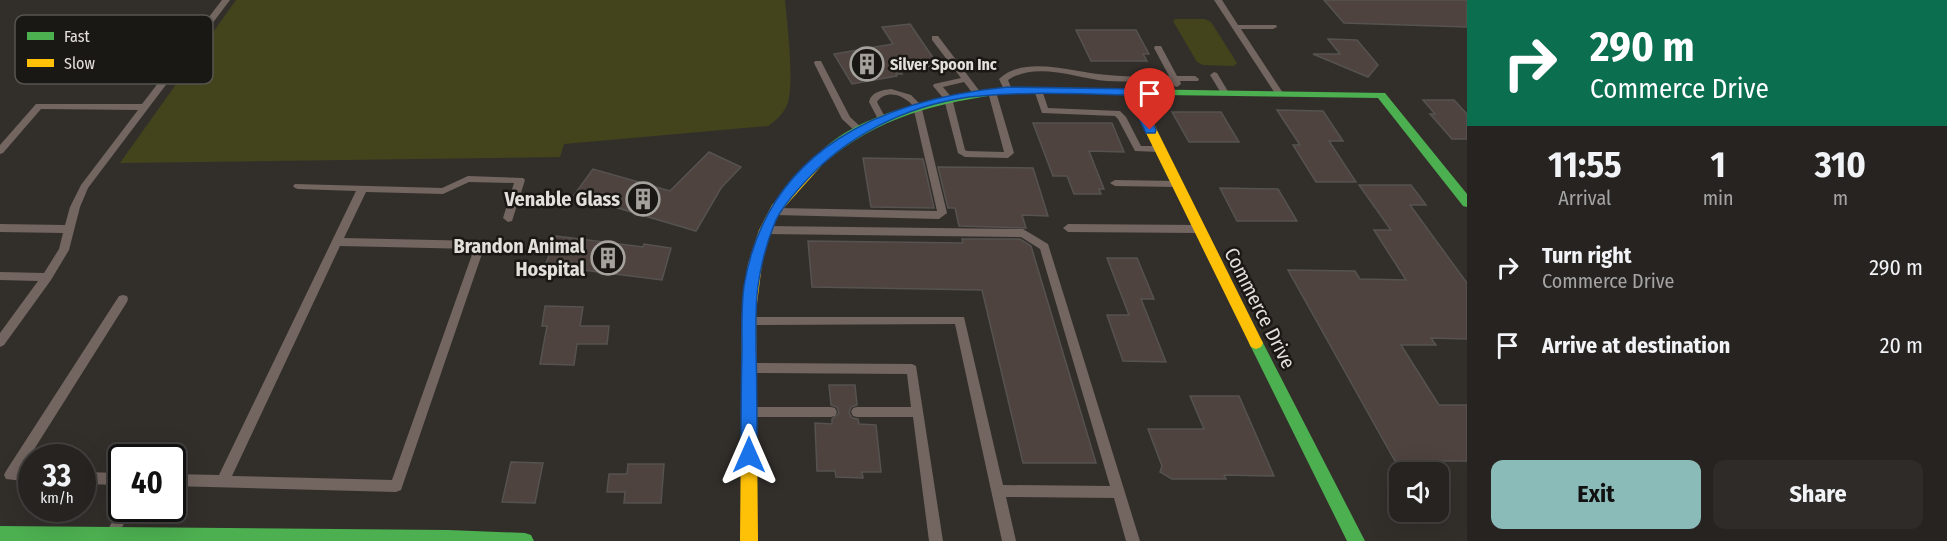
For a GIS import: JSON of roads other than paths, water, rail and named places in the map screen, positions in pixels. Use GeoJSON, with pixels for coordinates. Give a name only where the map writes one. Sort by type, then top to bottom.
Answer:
{"type":"FeatureCollection","features":[{"type":"Feature","properties":{"kind":"street"},"geometry":{"type":"LineString","coordinates":[[749,541],[749,321],[751,287],[766,230],[774,212],[810,168],[839,143],[882,119],[917,105],[977,93],[1008,90],[1381,95],[1467,203]]}},
{"type":"Feature","properties":{"kind":"street","name":"Commerce Drive"},"geometry":{"type":"LineString","coordinates":[[1132,92],[1198,229],[1356,541]]}},
{"type":"Feature","properties":{"kind":"street"},"geometry":{"type":"LineString","coordinates":[[0,534],[110,538],[448,538],[525,541]]}},
{"type":"Feature","properties":{"kind":"lane"},"geometry":{"type":"LineString","coordinates":[[213,17],[226,0]]}},
{"type":"Feature","properties":{"kind":"lane"},"geometry":{"type":"LineString","coordinates":[[1218,0],[1279,93]]}},
{"type":"Feature","properties":{"kind":"lane"},"geometry":{"type":"LineString","coordinates":[[1235,27],[1273,27]]}},
{"type":"Feature","properties":{"kind":"lane"},"geometry":{"type":"LineString","coordinates":[[935,38],[977,93]]}},
{"type":"Feature","properties":{"kind":"lane"},"geometry":{"type":"LineString","coordinates":[[1158,48],[1181,92]]}},
{"type":"Feature","properties":{"kind":"lane"},"geometry":{"type":"LineString","coordinates":[[818,63],[846,119],[860,131]]}},
{"type":"Feature","properties":{"kind":"lane"},"geometry":{"type":"LineString","coordinates":[[1008,90],[1003,79],[1027,70],[1068,70],[1096,77],[1195,79]]}},
{"type":"Feature","properties":{"kind":"lane"},"geometry":{"type":"LineString","coordinates":[[1214,75],[1225,93]]}},
{"type":"Feature","properties":{"kind":"lane"},"geometry":{"type":"LineString","coordinates":[[1126,78],[1132,92]]}},
{"type":"Feature","properties":{"kind":"lane"},"geometry":{"type":"LineString","coordinates":[[966,79],[937,86],[948,98],[961,151],[970,156],[1005,156],[1009,153],[992,92]]}},
{"type":"Feature","properties":{"kind":"lane"},"geometry":{"type":"LineString","coordinates":[[0,342],[64,250],[80,194],[162,84]]}},
{"type":"Feature","properties":{"kind":"lane"},"geometry":{"type":"LineString","coordinates":[[1038,90],[1045,111],[1111,112],[1122,117],[1138,149],[1160,149]]}},
{"type":"Feature","properties":{"kind":"lane"},"geometry":{"type":"LineString","coordinates":[[1088,91],[1096,111]]}},
{"type":"Feature","properties":{"kind":"lane"},"geometry":{"type":"LineString","coordinates":[[774,212],[939,215],[942,213],[917,105],[906,94],[894,92],[878,94],[873,102],[882,119]]}},
{"type":"Feature","properties":{"kind":"lane"},"geometry":{"type":"LineString","coordinates":[[0,151],[39,106],[145,107]]}},
{"type":"Feature","properties":{"kind":"lane"},"geometry":{"type":"LineString","coordinates":[[298,186],[443,191],[468,179],[520,180],[508,218]]}},
{"type":"Feature","properties":{"kind":"lane"},"geometry":{"type":"LineString","coordinates":[[1115,183],[1177,184]]}},
{"type":"Feature","properties":{"kind":"lane"},"geometry":{"type":"LineString","coordinates":[[223,481],[362,189]]}},
{"type":"Feature","properties":{"kind":"lane"},"geometry":{"type":"LineString","coordinates":[[0,228],[70,229]]}},
{"type":"Feature","properties":{"kind":"lane"},"geometry":{"type":"LineString","coordinates":[[1068,228],[1198,229]]}},
{"type":"Feature","properties":{"kind":"lane"},"geometry":{"type":"LineString","coordinates":[[766,230],[1023,233],[1044,247],[1133,541]]}},
{"type":"Feature","properties":{"kind":"lane"},"geometry":{"type":"LineString","coordinates":[[186,480],[396,486],[480,245],[337,242]]}},
{"type":"Feature","properties":{"kind":"lane"},"geometry":{"type":"LineString","coordinates":[[0,276],[47,277]]}},
{"type":"Feature","properties":{"kind":"lane"},"geometry":{"type":"LineString","coordinates":[[30,444],[123,299]]}},
{"type":"Feature","properties":{"kind":"lane"},"geometry":{"type":"LineString","coordinates":[[749,321],[960,320],[1009,541]]}},
{"type":"Feature","properties":{"kind":"lane"},"geometry":{"type":"LineString","coordinates":[[749,368],[912,369],[936,541]]}},
{"type":"Feature","properties":{"kind":"lane"},"geometry":{"type":"LineString","coordinates":[[749,411],[831,412]]}},
{"type":"Feature","properties":{"kind":"lane"},"geometry":{"type":"LineString","coordinates":[[857,412],[918,412]]}},
{"type":"Feature","properties":{"kind":"lane"},"geometry":{"type":"LineString","coordinates":[[18,463],[10,476],[18,476]]}},
{"type":"Feature","properties":{"kind":"lane"},"geometry":{"type":"LineString","coordinates":[[998,490],[1118,492]]}},
{"type":"Feature","properties":{"kind":"lane"},"geometry":{"type":"LineString","coordinates":[[110,538],[118,522]]}},
{"type":"Feature","properties":{"kind":"place","name":"Silver Spoon Inc"},"geometry":{"type":"Point","coordinates":[867,64]}},
{"type":"Feature","properties":{"kind":"place","name":"Venable Glass"},"geometry":{"type":"Point","coordinates":[643,199]}},
{"type":"Feature","properties":{"kind":"place","name":"Brandon Animal Hospital"},"geometry":{"type":"Point","coordinates":[608,258]}}]}
